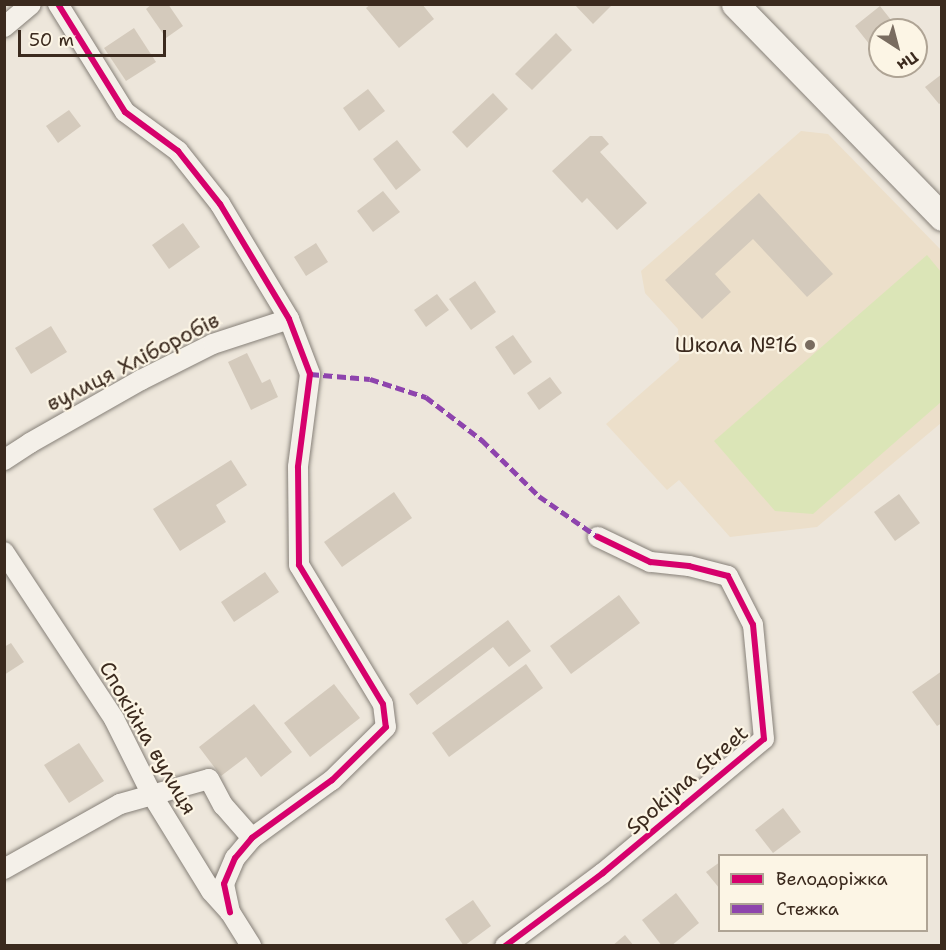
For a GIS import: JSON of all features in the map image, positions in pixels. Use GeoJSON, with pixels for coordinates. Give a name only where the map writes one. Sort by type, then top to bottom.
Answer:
{"type":"FeatureCollection","features":[{"type":"Feature","properties":{"kind":"main road"},"geometry":{"type":"LineString","coordinates":[[735,4],[942,218]]}},
{"type":"Feature","properties":{"kind":"street"},"geometry":{"type":"LineString","coordinates":[[4,27],[31,4]]}},
{"type":"Feature","properties":{"kind":"street"},"geometry":{"type":"LineString","coordinates":[[58,4],[125,112],[178,150],[219,204],[289,319],[310,374],[298,467],[299,565],[383,704],[386,727],[332,780],[252,838],[235,858],[224,884],[230,912]]}},
{"type":"Feature","properties":{"kind":"street","name":"вулиця Хліборобів"},"geometry":{"type":"LineString","coordinates":[[4,460],[141,380],[213,344],[289,319]]}},
{"type":"Feature","properties":{"kind":"street","name":"Spokijna Street"},"geometry":{"type":"LineString","coordinates":[[506,945],[603,873],[764,739],[753,625],[728,576],[689,566],[650,562],[598,537]]}},
{"type":"Feature","properties":{"kind":"street","name":"Спокійна вулиця"},"geometry":{"type":"LineString","coordinates":[[4,552],[114,719],[152,795],[210,891],[230,912],[251,945]]}},
{"type":"Feature","properties":{"kind":"street"},"geometry":{"type":"LineString","coordinates":[[4,869],[120,804],[209,779],[223,805],[252,838]]}},
{"type":"Feature","properties":{"kind":"shaded area","name":"Школа №16"},"geometry":{"type":"Polygon","coordinates":[[[801,131],[828,134],[941,250],[941,423],[817,527],[730,537],[679,480],[667,490],[606,424],[679,360],[678,329],[645,293],[641,271],[801,131]]]}},
{"type":"Feature","properties":{"kind":"green space"},"geometry":{"type":"Polygon","coordinates":[[[927,255],[941,272],[941,402],[813,514],[775,511],[714,441],[927,255]]]}},
{"type":"Feature","properties":{"kind":"building"},"geometry":{"type":"Polygon","coordinates":[[[152,4],[168,4],[183,26],[166,38],[146,9],[152,4]]]}},
{"type":"Feature","properties":{"kind":"building"},"geometry":{"type":"Polygon","coordinates":[[[371,4],[422,4],[434,19],[399,48],[366,8],[371,4]]]}},
{"type":"Feature","properties":{"kind":"building"},"geometry":{"type":"Polygon","coordinates":[[[574,4],[613,4],[593,24],[574,4]]]}},
{"type":"Feature","properties":{"kind":"building"},"geometry":{"type":"Polygon","coordinates":[[[880,6],[889,18],[868,18],[868,42],[855,26],[880,6]]]}},
{"type":"Feature","properties":{"kind":"building"},"geometry":{"type":"Polygon","coordinates":[[[134,28],[156,62],[126,81],[104,48],[134,28]]]}},
{"type":"Feature","properties":{"kind":"building"},"geometry":{"type":"Polygon","coordinates":[[[556,33],[572,50],[532,90],[515,74],[556,33]]]}},
{"type":"Feature","properties":{"kind":"building"},"geometry":{"type":"Polygon","coordinates":[[[942,74],[942,102],[939,104],[925,87],[942,74]]]}},
{"type":"Feature","properties":{"kind":"building"},"geometry":{"type":"Polygon","coordinates":[[[368,89],[385,111],[359,131],[343,108],[368,89]]]}},
{"type":"Feature","properties":{"kind":"building"},"geometry":{"type":"Polygon","coordinates":[[[493,93],[508,109],[467,148],[452,132],[493,93]]]}},
{"type":"Feature","properties":{"kind":"building"},"geometry":{"type":"Polygon","coordinates":[[[69,110],[81,126],[58,143],[46,126],[69,110]]]}},
{"type":"Feature","properties":{"kind":"building"},"geometry":{"type":"Polygon","coordinates":[[[590,136],[602,136],[609,144],[600,152],[647,203],[617,230],[587,198],[582,203],[552,171],[590,136]]]}},
{"type":"Feature","properties":{"kind":"building"},"geometry":{"type":"Polygon","coordinates":[[[397,140],[421,170],[396,190],[373,159],[397,140]]]}},
{"type":"Feature","properties":{"kind":"building"},"geometry":{"type":"Polygon","coordinates":[[[383,191],[400,212],[373,232],[357,211],[383,191]]]}},
{"type":"Feature","properties":{"kind":"building"},"geometry":{"type":"Polygon","coordinates":[[[759,193],[833,274],[807,297],[753,239],[715,274],[731,292],[702,319],[665,280],[759,193]]]}},
{"type":"Feature","properties":{"kind":"building"},"geometry":{"type":"Polygon","coordinates":[[[183,223],[200,247],[169,269],[152,245],[183,223]]]}},
{"type":"Feature","properties":{"kind":"building"},"geometry":{"type":"Polygon","coordinates":[[[316,243],[328,262],[306,276],[294,257],[316,243]]]}},
{"type":"Feature","properties":{"kind":"building"},"geometry":{"type":"Polygon","coordinates":[[[475,281],[496,312],[471,330],[449,299],[475,281]]]}},
{"type":"Feature","properties":{"kind":"building"},"geometry":{"type":"Polygon","coordinates":[[[437,294],[449,310],[426,327],[414,310],[437,294]]]}},
{"type":"Feature","properties":{"kind":"building"},"geometry":{"type":"Polygon","coordinates":[[[51,326],[67,352],[31,374],[15,348],[51,326]]]}},
{"type":"Feature","properties":{"kind":"building"},"geometry":{"type":"Polygon","coordinates":[[[513,335],[532,362],[514,375],[495,347],[513,335]]]}},
{"type":"Feature","properties":{"kind":"building"},"geometry":{"type":"Polygon","coordinates":[[[247,353],[262,383],[270,379],[278,397],[251,410],[228,362],[247,353]]]}},
{"type":"Feature","properties":{"kind":"building"},"geometry":{"type":"Polygon","coordinates":[[[550,377],[562,393],[539,410],[527,393],[550,377]]]}},
{"type":"Feature","properties":{"kind":"building"},"geometry":{"type":"Polygon","coordinates":[[[231,460],[247,485],[216,505],[226,522],[180,551],[153,509],[231,460]]]}},
{"type":"Feature","properties":{"kind":"building"},"geometry":{"type":"Polygon","coordinates":[[[394,492],[412,518],[342,567],[324,542],[394,492]]]}},
{"type":"Feature","properties":{"kind":"building"},"geometry":{"type":"Polygon","coordinates":[[[899,494],[920,523],[895,541],[874,512],[899,494]]]}},
{"type":"Feature","properties":{"kind":"building"},"geometry":{"type":"Polygon","coordinates":[[[265,572],[279,592],[234,622],[221,602],[265,572]]]}},
{"type":"Feature","properties":{"kind":"building"},"geometry":{"type":"Polygon","coordinates":[[[619,595],[640,623],[571,674],[550,646],[619,595]]]}},
{"type":"Feature","properties":{"kind":"building"},"geometry":{"type":"Polygon","coordinates":[[[508,620],[531,651],[509,667],[493,647],[417,705],[409,694],[508,620]]]}},
{"type":"Feature","properties":{"kind":"building"},"geometry":{"type":"Polygon","coordinates":[[[11,643],[24,662],[4,675],[4,647],[11,643]]]}},
{"type":"Feature","properties":{"kind":"building"},"geometry":{"type":"Polygon","coordinates":[[[526,664],[543,688],[449,757],[432,733],[526,664]]]}},
{"type":"Feature","properties":{"kind":"building"},"geometry":{"type":"Polygon","coordinates":[[[942,671],[942,723],[937,726],[912,692],[942,671]]]}},
{"type":"Feature","properties":{"kind":"building"},"geometry":{"type":"Polygon","coordinates":[[[334,684],[360,718],[310,757],[284,723],[334,684]]]}},
{"type":"Feature","properties":{"kind":"building"},"geometry":{"type":"Polygon","coordinates":[[[254,704],[292,752],[261,777],[246,757],[221,776],[199,747],[254,704]]]}},
{"type":"Feature","properties":{"kind":"building"},"geometry":{"type":"Polygon","coordinates":[[[79,743],[104,781],[69,803],[44,765],[79,743]]]}},
{"type":"Feature","properties":{"kind":"building"},"geometry":{"type":"Polygon","coordinates":[[[783,808],[801,832],[773,853],[755,830],[783,808]]]}},
{"type":"Feature","properties":{"kind":"building"},"geometry":{"type":"Polygon","coordinates":[[[718,863],[718,887],[706,872],[718,863]]]}},
{"type":"Feature","properties":{"kind":"building"},"geometry":{"type":"Polygon","coordinates":[[[676,893],[699,923],[671,946],[662,946],[642,920],[676,893]]]}},
{"type":"Feature","properties":{"kind":"building"},"geometry":{"type":"Polygon","coordinates":[[[473,900],[491,926],[464,946],[445,919],[473,900]]]}},
{"type":"Feature","properties":{"kind":"building"},"geometry":{"type":"Polygon","coordinates":[[[625,935],[634,946],[612,946],[625,935]]]}},
{"type":"Feature","properties":{"kind":"marked path"},"geometry":{"type":"LineString","coordinates":[[310,374],[370,379],[426,397],[482,440],[539,496],[598,537]]}},
{"type":"Feature","properties":{"kind":"cycle path"},"geometry":{"type":"LineString","coordinates":[[58,4],[125,112],[178,151],[220,204],[289,319],[310,374],[298,467],[299,565],[383,704],[386,727],[332,780],[252,838],[235,858],[224,884],[230,912]]}},
{"type":"Feature","properties":{"kind":"cycle path"},"geometry":{"type":"LineString","coordinates":[[505,946],[603,873],[764,739],[753,625],[728,576],[689,566],[650,562],[598,537]]}},
{"type":"Feature","properties":{"kind":"place","name":"Школа №16"},"geometry":{"type":"Point","coordinates":[810,345]}}]}
